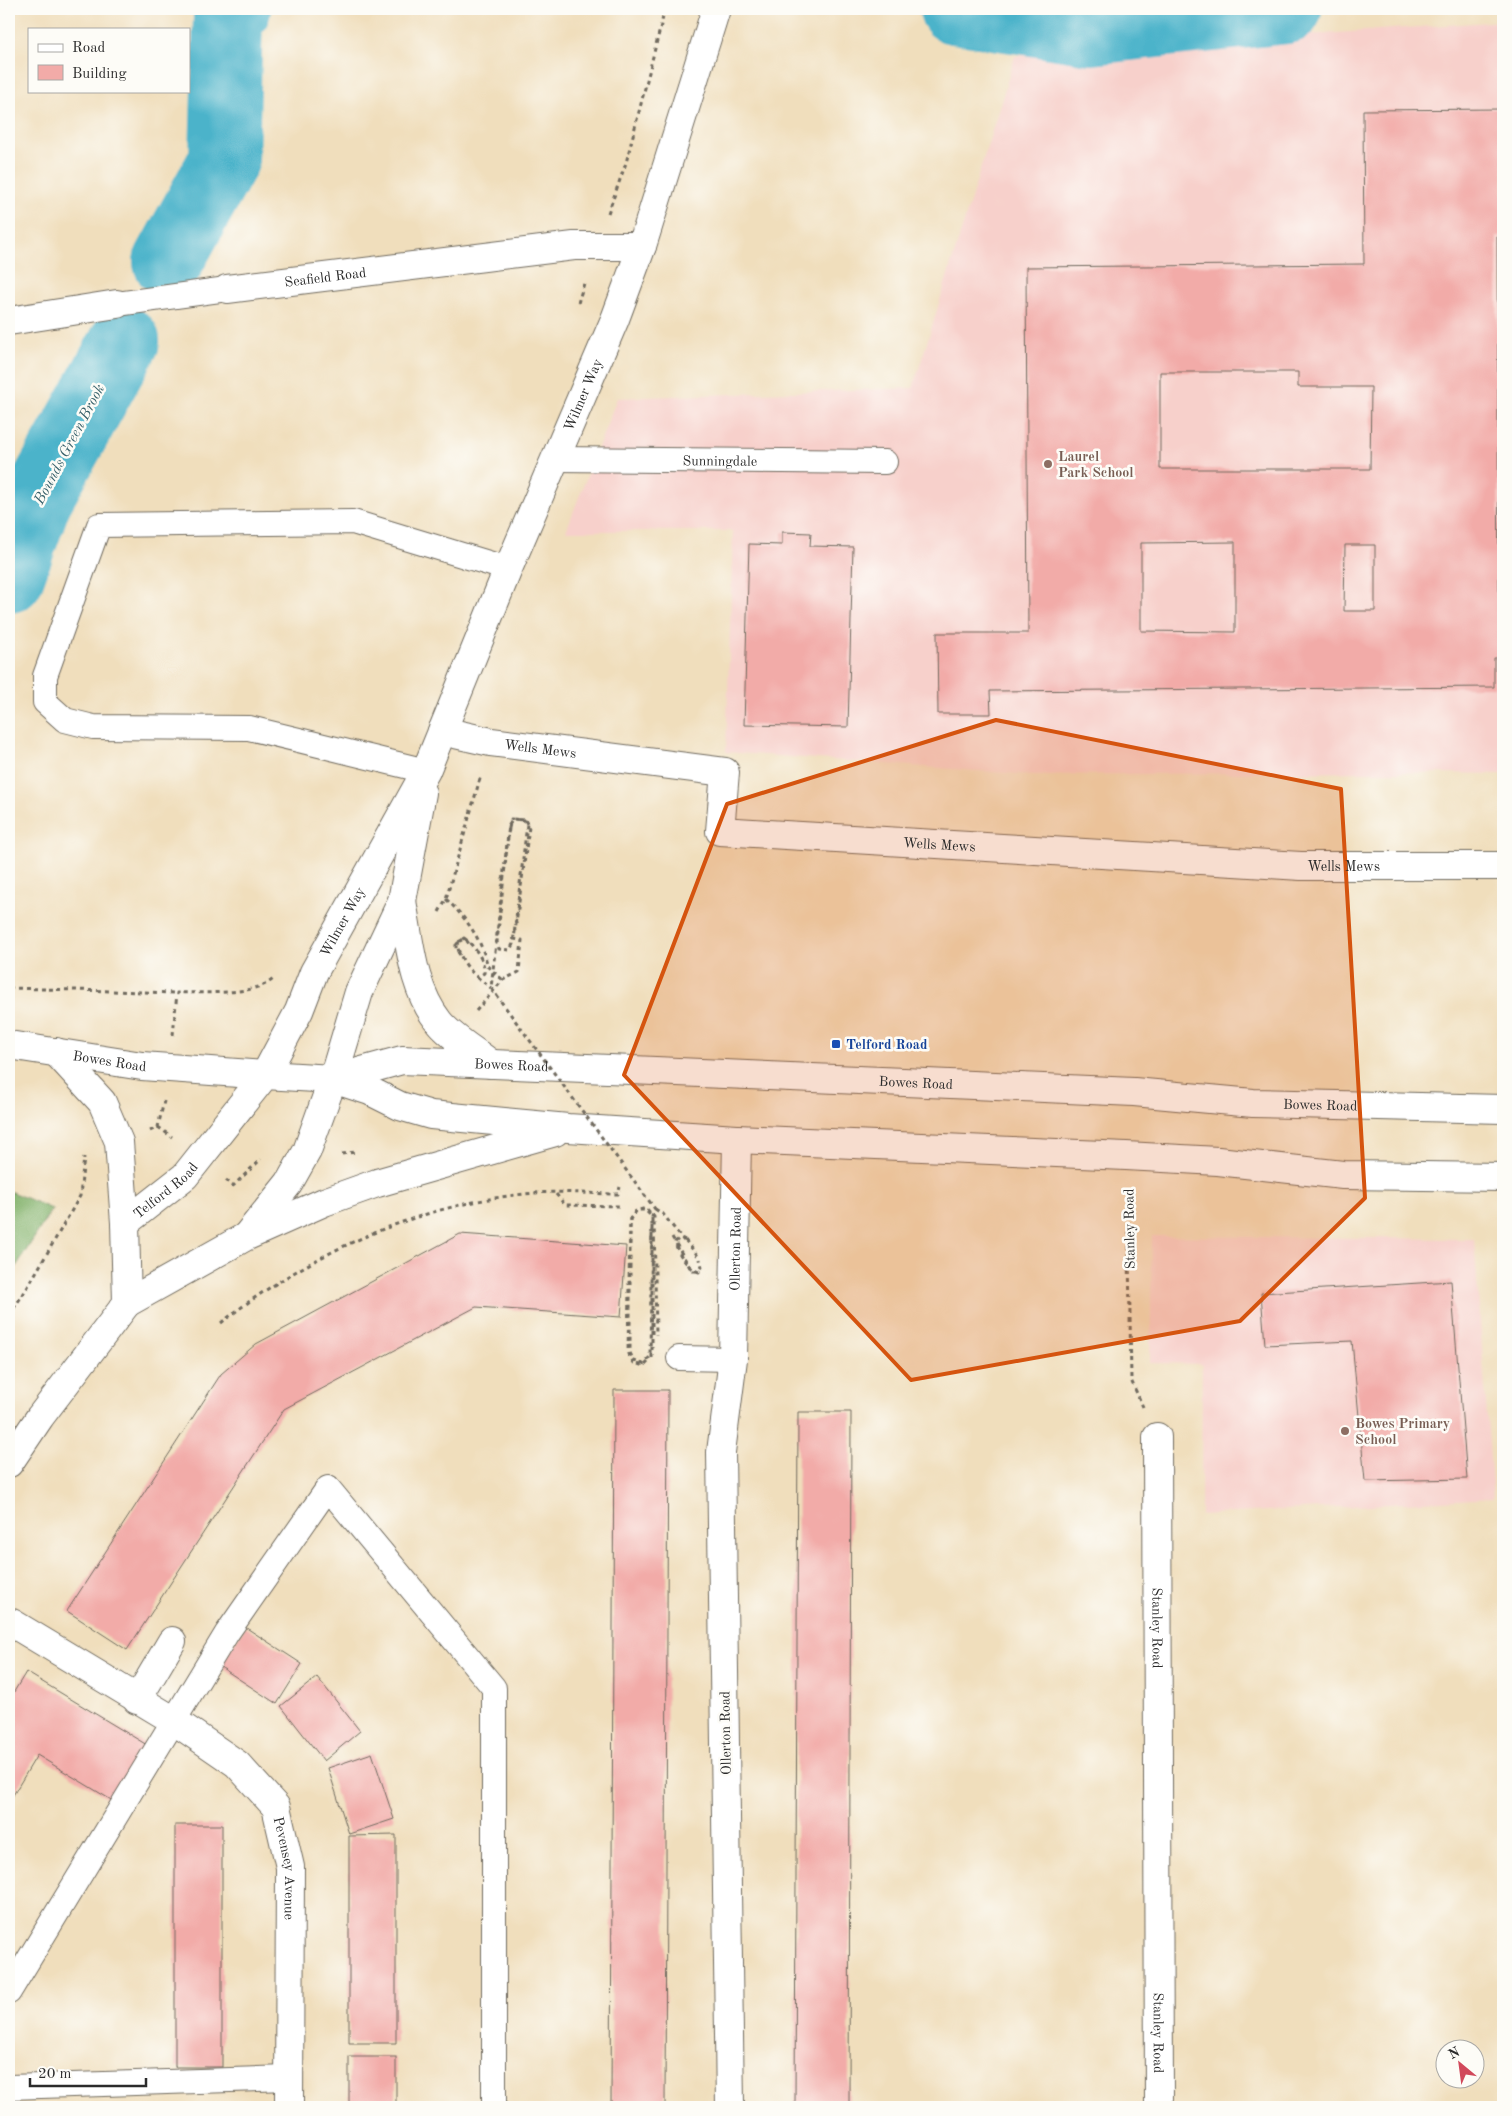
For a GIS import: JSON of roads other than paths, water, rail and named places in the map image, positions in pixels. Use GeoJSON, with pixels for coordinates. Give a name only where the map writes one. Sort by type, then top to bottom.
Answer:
{"type":"FeatureCollection","features":[{"type":"Feature","properties":{"kind":"main road","name":"Wilmer Way"},"geometry":{"type":"LineString","coordinates":[[265,1075],[299,1011],[314,972],[426,771],[508,569],[615,319],[642,246],[716,9]]}},
{"type":"Feature","properties":{"kind":"main road","name":"Seafield Road"},"geometry":{"type":"LineString","coordinates":[[227,289],[574,246],[642,246]]}},
{"type":"Feature","properties":{"kind":"main road","name":"Seafield Road"},"geometry":{"type":"LineString","coordinates":[[9,321],[117,304]]}},
{"type":"Feature","properties":{"kind":"main road","name":"Wells Mews"},"geometry":{"type":"LineString","coordinates":[[442,731],[491,742],[725,772],[720,831],[1301,866],[1503,866]]}},
{"type":"Feature","properties":{"kind":"main road","name":"Wilmer Way"},"geometry":{"type":"LineString","coordinates":[[245,1237],[289,1183],[307,1151],[360,992],[402,901],[426,771]]}},
{"type":"Feature","properties":{"kind":"main road"},"geometry":{"type":"LineString","coordinates":[[402,901],[417,983],[426,1002],[440,1024],[491,1064]]}},
{"type":"Feature","properties":{"kind":"main road","name":"Bowes Road"},"geometry":{"type":"LineString","coordinates":[[9,1044],[142,1066],[332,1079],[370,1091],[400,1106],[431,1115],[568,1128],[737,1139],[1218,1161],[1343,1175],[1503,1177]]}},
{"type":"Feature","properties":{"kind":"main road"},"geometry":{"type":"LineString","coordinates":[[56,1052],[102,1102],[118,1142],[125,1224]]}},
{"type":"Feature","properties":{"kind":"main road","name":"Bowes Road"},"geometry":{"type":"LineString","coordinates":[[332,1079],[402,1060],[1134,1092],[1254,1103],[1503,1109]]}},
{"type":"Feature","properties":{"kind":"main road","name":"Telford Road"},"geometry":{"type":"LineString","coordinates":[[127,1304],[125,1224],[185,1176],[265,1075]]}},
{"type":"Feature","properties":{"kind":"main road","name":"Bowes Road"},"geometry":{"type":"LineString","coordinates":[[127,1304],[245,1237],[324,1202],[378,1183],[568,1128]]}},
{"type":"Feature","properties":{"kind":"main road","name":"Ollerton Road"},"geometry":{"type":"LineString","coordinates":[[730,2107],[721,1452],[733,1359],[737,1139]]}},
{"type":"Feature","properties":{"kind":"main road"},"geometry":{"type":"LineString","coordinates":[[9,1463],[40,1416],[127,1304]]}},
{"type":"Feature","properties":{"kind":"main road","name":"Stanley Road"},"geometry":{"type":"LineString","coordinates":[[1156,1437],[1159,2107]]}},
{"type":"Feature","properties":{"kind":"main road","name":"Pevensey Avenue"},"geometry":{"type":"LineString","coordinates":[[12,1623],[173,1720],[237,1764],[276,1807],[290,1868],[289,2107]]}},
{"type":"Feature","properties":{"kind":"main road"},"geometry":{"type":"LineString","coordinates":[[137,1700],[172,1641]]}},
{"type":"Feature","properties":{"kind":"lane","name":"Seafield Road"},"geometry":{"type":"LineString","coordinates":[[117,304],[227,289]]}},
{"type":"Feature","properties":{"kind":"lane","name":"Sunningdale"},"geometry":{"type":"LineString","coordinates":[[555,459],[885,462]]}},
{"type":"Feature","properties":{"kind":"lane"},"geometry":{"type":"LineString","coordinates":[[426,771],[249,728],[93,727],[66,720],[44,702],[45,676],[99,525],[353,522],[508,569]]}},
{"type":"Feature","properties":{"kind":"lane"},"geometry":{"type":"LineString","coordinates":[[679,1358],[733,1359]]}},
{"type":"Feature","properties":{"kind":"lane"},"geometry":{"type":"LineString","coordinates":[[9,1992],[226,1633],[328,1488],[494,1688],[494,2107]]}},
{"type":"Feature","properties":{"kind":"lane"},"geometry":{"type":"LineString","coordinates":[[9,2087],[290,2078]]}},
{"type":"Feature","properties":{"kind":"waterway","name":"Bounds Green Brook"},"geometry":{"type":"LineString","coordinates":[[168,262],[224,160],[228,18],[236,9]]}},
{"type":"Feature","properties":{"kind":"waterway"},"geometry":{"type":"LineString","coordinates":[[954,9],[1091,30],[1287,9]]}},
{"type":"Feature","properties":{"kind":"waterway","name":"Bounds Green Brook"},"geometry":{"type":"LineString","coordinates":[[9,578],[37,500],[125,341]]}},
{"type":"Feature","properties":{"kind":"place","name":"Laurel Park School"},"geometry":{"type":"Point","coordinates":[1048,464]}},
{"type":"Feature","properties":{"kind":"place","name":"Telford Road"},"geometry":{"type":"Point","coordinates":[836,1044]}},
{"type":"Feature","properties":{"kind":"place","name":"Bowes Primary School"},"geometry":{"type":"Point","coordinates":[1345,1431]}}]}
